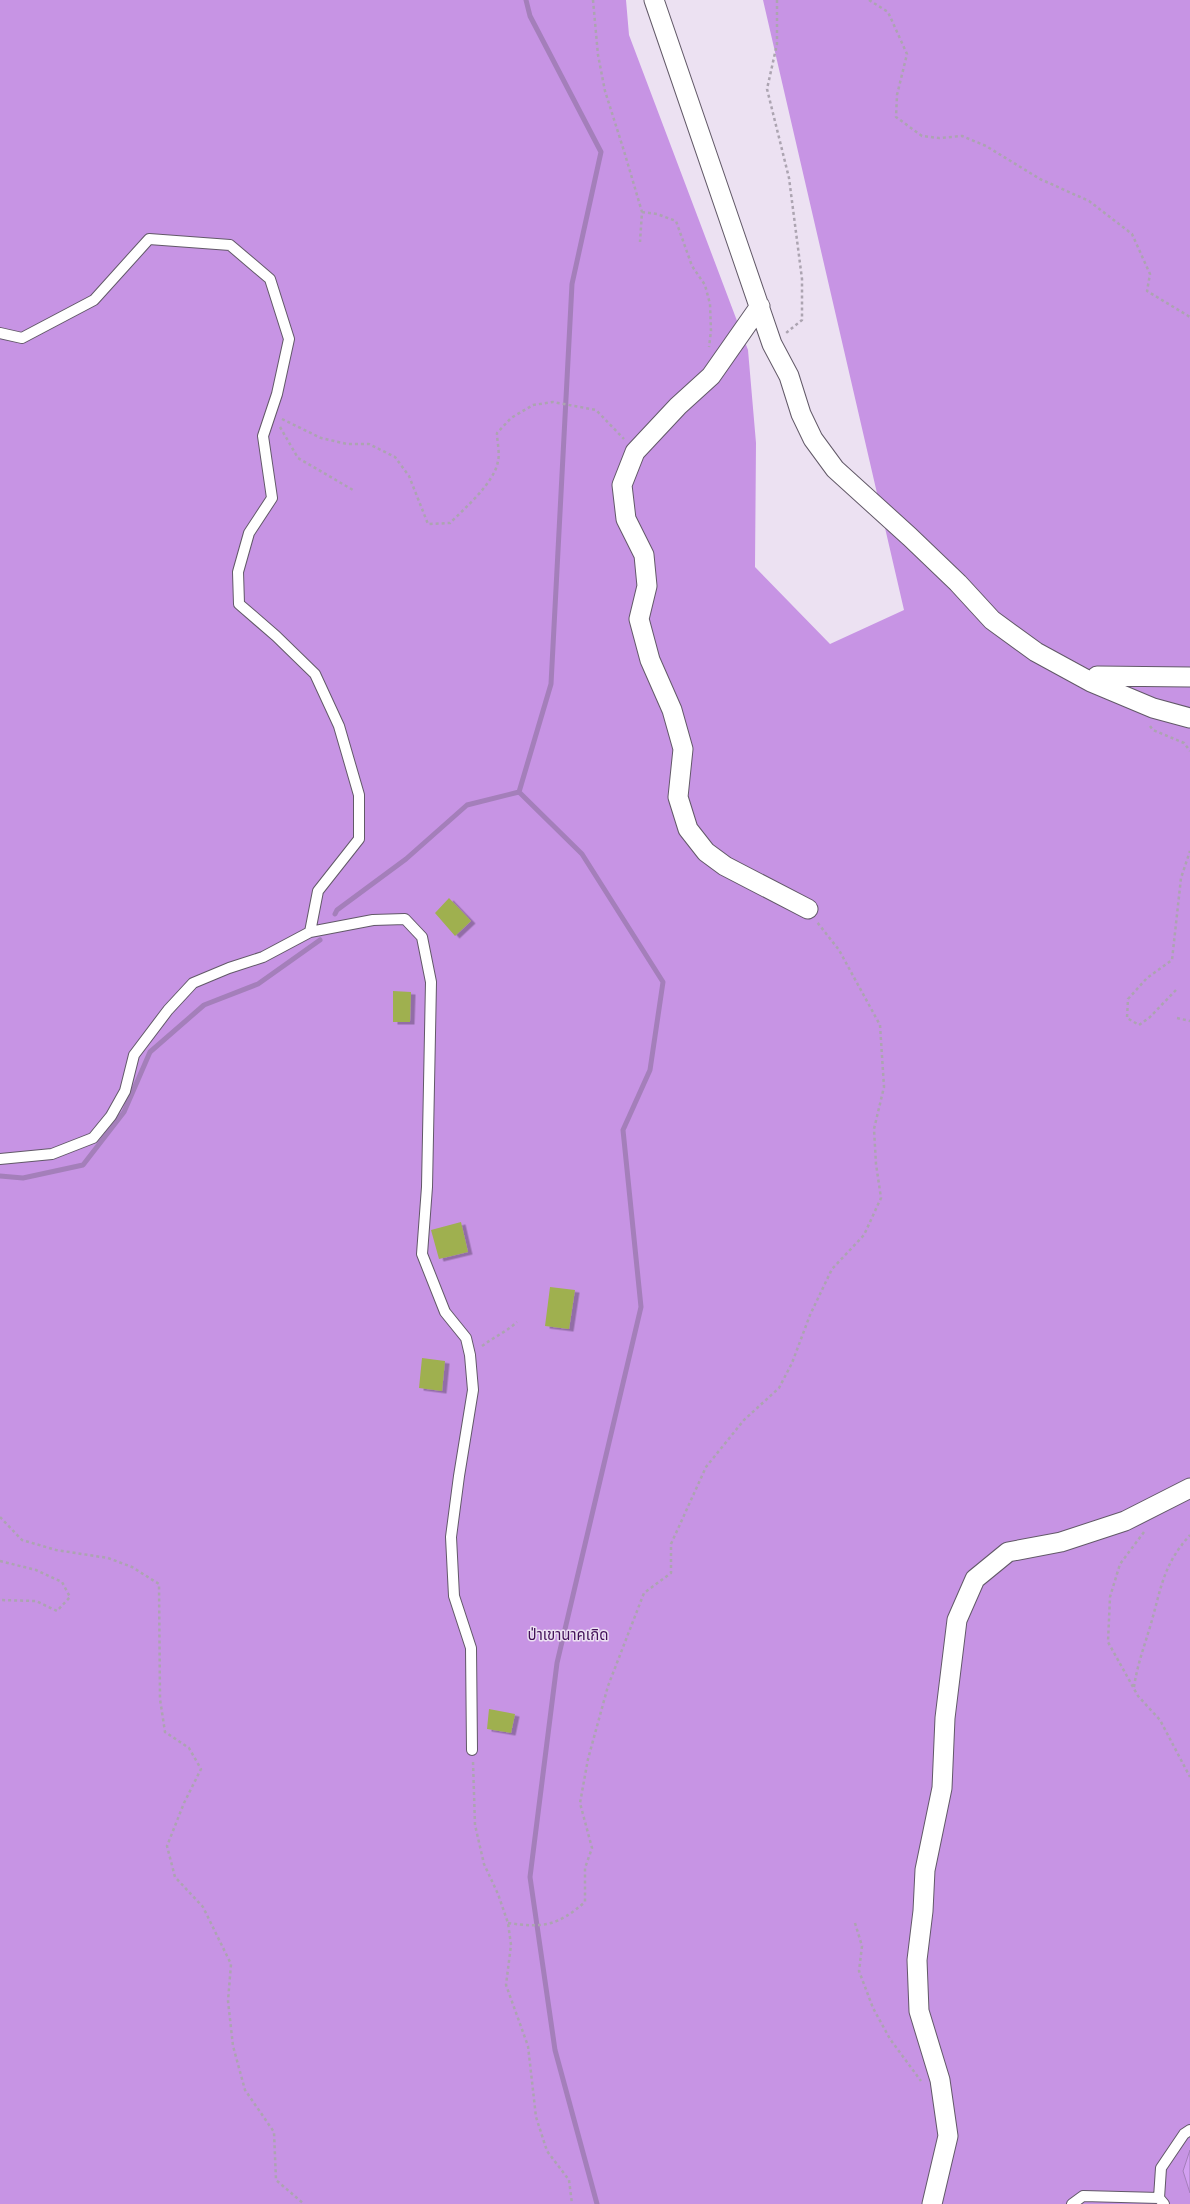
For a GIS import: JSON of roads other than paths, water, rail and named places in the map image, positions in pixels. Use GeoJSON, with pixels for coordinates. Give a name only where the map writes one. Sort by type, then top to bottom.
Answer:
{"type":"FeatureCollection","features":[{"type":"Feature","properties":{"kind":"street"},"geometry":{"type":"LineString","coordinates":[[654,0],[772,344],[789,376],[801,414],[834,469],[910,537],[958,583],[992,620],[1036,652],[1090,682],[1153,708],[1190,718]]}},
{"type":"Feature","properties":{"kind":"street"},"geometry":{"type":"LineString","coordinates":[[760,306],[711,376],[678,406],[635,452],[622,485],[626,519],[644,556],[647,586],[639,619],[650,660],[672,710],[683,749],[678,797],[688,829],[706,852],[725,866],[808,909]]}},
{"type":"Feature","properties":{"kind":"street"},"geometry":{"type":"LineString","coordinates":[[1097,676],[1190,677]]}},
{"type":"Feature","properties":{"kind":"street"},"geometry":{"type":"LineString","coordinates":[[932,2204],[948,2136],[940,2080],[919,2011],[917,1960],[923,1911],[925,1870],[942,1788],[945,1718],[957,1620],[975,1579],[1008,1552],[1061,1542],[1125,1521],[1190,1488]]}},
{"type":"Feature","properties":{"kind":"lane"},"geometry":{"type":"LineString","coordinates":[[0,333],[22,338],[94,300],[149,239],[230,246],[270,279],[289,339],[277,394],[263,436],[272,498],[249,533],[238,572],[239,604],[276,636],[315,674],[339,726],[359,795],[359,840],[318,891],[310,932]]}},
{"type":"Feature","properties":{"kind":"lane"},"geometry":{"type":"LineString","coordinates":[[0,1159],[52,1154],[93,1138],[110,1116],[125,1091],[134,1055],[168,1010],[193,983],[229,968],[263,957],[310,932],[373,920],[405,919],[422,937],[431,982],[427,1187],[422,1254],[445,1312],[466,1338],[470,1355],[473,1390],[458,1476],[451,1537],[454,1596],[471,1648],[472,1750]]}},
{"type":"Feature","properties":{"kind":"lane"},"geometry":{"type":"LineString","coordinates":[[1072,2204],[1083,2196],[1162,2201],[1161,2168],[1184,2134],[1190,2130]]}},
{"type":"Feature","properties":{"kind":"waterway"},"geometry":{"type":"LineString","coordinates":[[526,0],[530,16],[601,152],[572,284],[551,684],[519,792],[582,854],[663,982],[650,1070],[623,1130],[641,1307],[557,1663],[530,1877],[555,2050],[597,2204]]}},
{"type":"Feature","properties":{"kind":"waterway"},"geometry":{"type":"LineString","coordinates":[[335,914],[337,910],[406,859],[467,805],[519,792]]}},
{"type":"Feature","properties":{"kind":"waterway"},"geometry":{"type":"LineString","coordinates":[[0,1176],[23,1178],[83,1165],[124,1112],[150,1052],[204,1005],[258,984],[320,940]]}},
{"type":"Feature","properties":{"kind":"park label","name":"ป่าเขานาคเกิด"},"geometry":{"type":"Point","coordinates":[568,1635]}}]}
